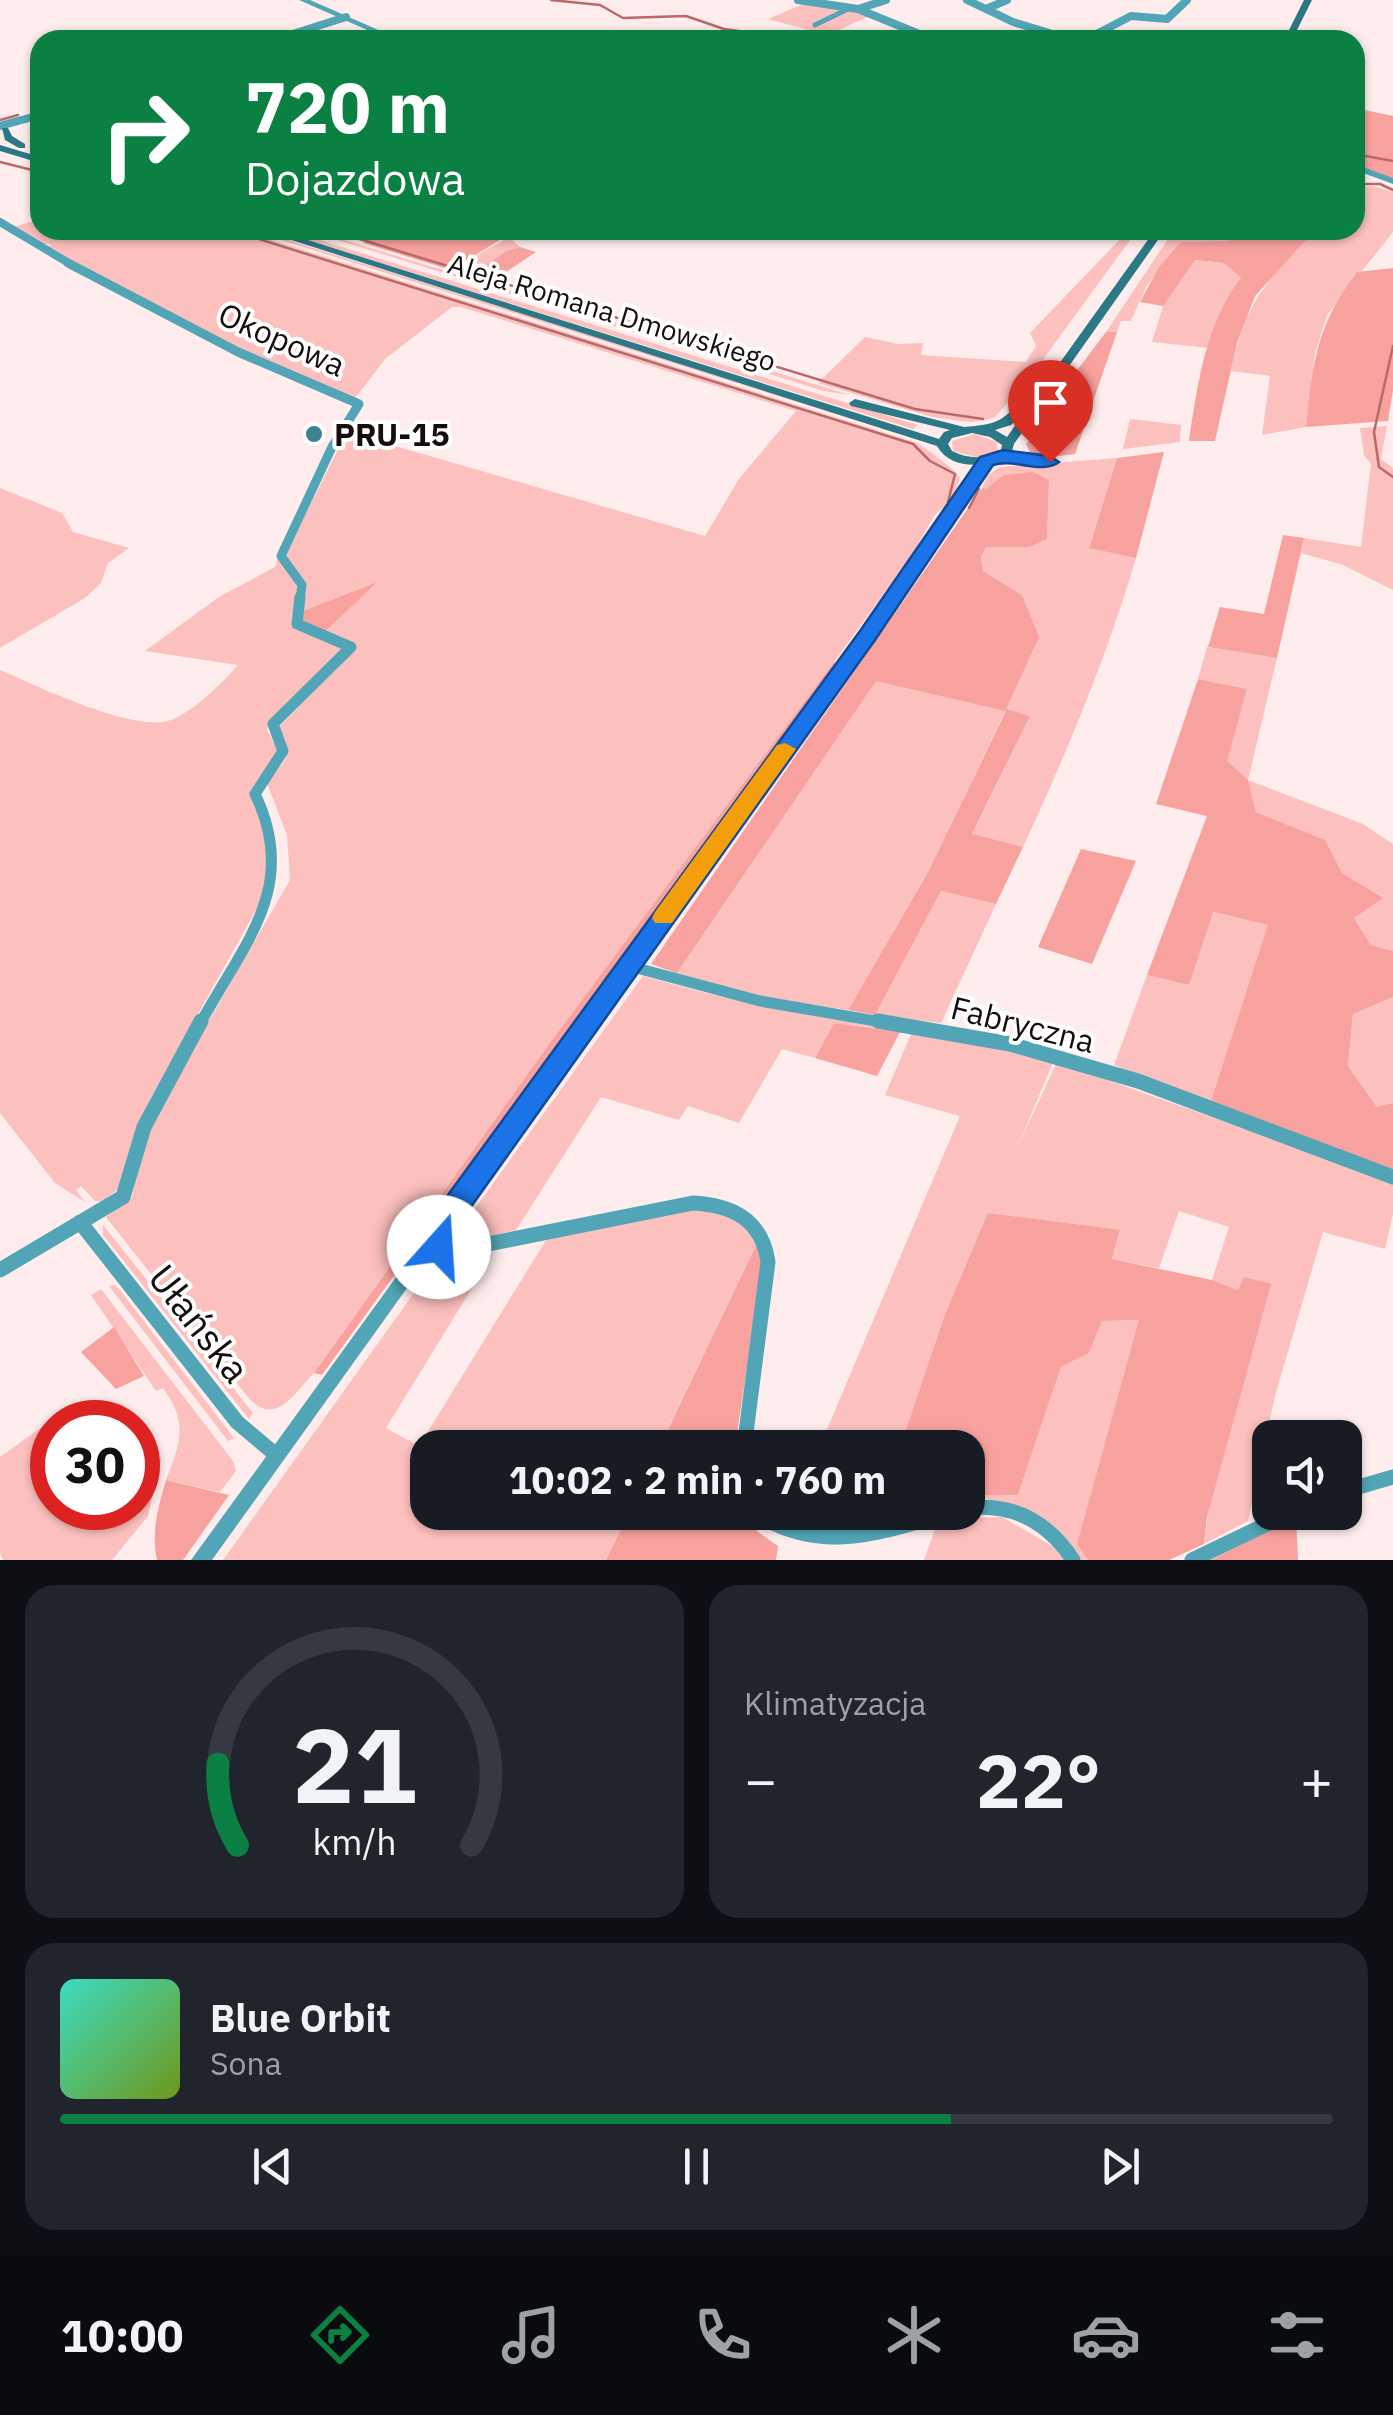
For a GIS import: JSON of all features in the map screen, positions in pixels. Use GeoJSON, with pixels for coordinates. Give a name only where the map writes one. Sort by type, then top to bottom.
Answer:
{"type":"FeatureCollection","features":[{"type":"Feature","properties":{"kind":"main road"},"geometry":{"type":"LineString","coordinates":[[1293,30],[1308,0]]}},
{"type":"Feature","properties":{"kind":"main road"},"geometry":{"type":"LineString","coordinates":[[1,132],[30,148]]}},
{"type":"Feature","properties":{"kind":"main road"},"geometry":{"type":"LineString","coordinates":[[0,148],[30,157]]}},
{"type":"Feature","properties":{"kind":"main road","name":"Aleja Romana Dmowskiego"},"geometry":{"type":"LineString","coordinates":[[298,240],[942,444]]}},
{"type":"Feature","properties":{"kind":"main road","name":"Aleja Romana Dmowskiego"},"geometry":{"type":"LineString","coordinates":[[328,240],[876,410],[962,430],[983,430]]}},
{"type":"Feature","properties":{"kind":"main road"},"geometry":{"type":"LineString","coordinates":[[983,430],[1000,426],[1026,406],[1143,240]]}},
{"type":"Feature","properties":{"kind":"main road"},"geometry":{"type":"LineString","coordinates":[[962,430],[948,436],[942,444],[947,453],[962,460],[986,461],[1005,450],[1153,240]]}},
{"type":"Feature","properties":{"kind":"main road"},"geometry":{"type":"LineString","coordinates":[[983,430],[1005,450]]}},
{"type":"Feature","properties":{"kind":"street"},"geometry":{"type":"LineString","coordinates":[[304,0],[375,30]]}},
{"type":"Feature","properties":{"kind":"street"},"geometry":{"type":"LineString","coordinates":[[798,0],[858,10],[909,30]]}},
{"type":"Feature","properties":{"kind":"street"},"geometry":{"type":"LineString","coordinates":[[858,10],[886,0]]}},
{"type":"Feature","properties":{"kind":"street"},"geometry":{"type":"LineString","coordinates":[[967,0],[1039,30]]}},
{"type":"Feature","properties":{"kind":"street"},"geometry":{"type":"LineString","coordinates":[[986,9],[1007,0]]}},
{"type":"Feature","properties":{"kind":"street"},"geometry":{"type":"LineString","coordinates":[[1104,30],[1131,16],[1167,19],[1187,0]]}},
{"type":"Feature","properties":{"kind":"street"},"geometry":{"type":"LineString","coordinates":[[815,26],[848,8]]}},
{"type":"Feature","properties":{"kind":"street"},"geometry":{"type":"LineString","coordinates":[[305,30],[346,17]]}},
{"type":"Feature","properties":{"kind":"street"},"geometry":{"type":"LineString","coordinates":[[1,132],[30,119]]}},
{"type":"Feature","properties":{"kind":"street"},"geometry":{"type":"LineString","coordinates":[[1365,171],[1393,182]]}},
{"type":"Feature","properties":{"kind":"street","name":"Okopowa"},"geometry":{"type":"LineString","coordinates":[[0,222],[30,239]]}},
{"type":"Feature","properties":{"kind":"street","name":"Okopowa"},"geometry":{"type":"LineString","coordinates":[[31,240],[143,304],[238,352],[359,404],[332,447],[281,556],[302,584],[297,624],[350,647],[272,724],[284,752],[255,794],[272,832],[276,868],[270,896],[144,1127],[123,1197],[80,1222]]}},
{"type":"Feature","properties":{"kind":"street"},"geometry":{"type":"LineString","coordinates":[[1005,450],[1050,462]]}},
{"type":"Feature","properties":{"kind":"street"},"geometry":{"type":"LineString","coordinates":[[962,460],[968,490]]}},
{"type":"Feature","properties":{"kind":"street"},"geometry":{"type":"LineString","coordinates":[[202,1560],[986,461]]}},
{"type":"Feature","properties":{"kind":"street","name":"Fabryczna"},"geometry":{"type":"LineString","coordinates":[[628,966],[760,1001],[1010,1044],[1138,1081],[1393,1176]]}},
{"type":"Feature","properties":{"kind":"street"},"geometry":{"type":"LineString","coordinates":[[428,1244],[463,1249],[692,1203],[716,1204],[743,1215],[761,1234],[768,1262],[746,1430]]}},
{"type":"Feature","properties":{"kind":"street"},"geometry":{"type":"LineString","coordinates":[[0,1270],[80,1222]]}},
{"type":"Feature","properties":{"kind":"street","name":"Ułańska"},"geometry":{"type":"LineString","coordinates":[[80,1222],[237,1422],[276,1455]]}},
{"type":"Feature","properties":{"kind":"street"},"geometry":{"type":"LineString","coordinates":[[1362,1485],[1393,1477]]}},
{"type":"Feature","properties":{"kind":"street"},"geometry":{"type":"LineString","coordinates":[[985,1507],[1027,1515],[1046,1528],[1073,1560]]}},
{"type":"Feature","properties":{"kind":"street"},"geometry":{"type":"LineString","coordinates":[[772,1530],[822,1551],[843,1549],[899,1530]]}},
{"type":"Feature","properties":{"kind":"street"},"geometry":{"type":"LineString","coordinates":[[1192,1560],[1254,1530]]}},
{"type":"Feature","properties":{"kind":"shaded area"},"geometry":{"type":"Polygon","coordinates":[[[806,3],[872,15],[838,30],[809,30],[768,19],[806,3]]]}},
{"type":"Feature","properties":{"kind":"shaded area"},"geometry":{"type":"Polygon","coordinates":[[[1365,110],[1393,116],[1393,179],[1365,168],[1365,110]]]}},
{"type":"Feature","properties":{"kind":"shaded area"},"geometry":{"type":"Polygon","coordinates":[[[1365,187],[1393,192],[1393,232],[1327,315],[1315,353],[1306,427],[1262,435],[1270,376],[1231,371],[1243,327],[1271,278],[1306,240],[1365,240],[1365,187]]]}},
{"type":"Feature","properties":{"kind":"shaded area"},"geometry":{"type":"Polygon","coordinates":[[[30,222],[30,240],[10,228],[30,222]]]}},
{"type":"Feature","properties":{"kind":"shaded area"},"geometry":{"type":"Polygon","coordinates":[[[30,240],[272,240],[917,443],[960,478],[953,498],[934,516],[913,553],[759,766],[544,1051],[314,1373],[275,1409],[257,1405],[247,1396],[106,1217],[132,1197],[139,1160],[158,1109],[290,880],[287,835],[267,783],[286,757],[287,745],[279,727],[354,651],[351,643],[324,634],[374,583],[303,611],[292,621],[306,633],[346,648],[269,723],[267,730],[279,752],[251,792],[267,829],[271,853],[269,878],[259,905],[150,1100],[122,1186],[103,1201],[95,1201],[81,1186],[76,1190],[85,1202],[55,1183],[0,1113],[0,670],[86,706],[134,720],[171,720],[190,710],[238,665],[145,651],[219,597],[275,567],[286,536],[295,535],[347,432],[705,536],[739,479],[796,411],[461,307],[452,307],[385,359],[356,397],[348,397],[230,346],[110,286],[47,247],[52,245],[30,240]]]}},
{"type":"Feature","properties":{"kind":"shaded area"},"geometry":{"type":"Polygon","coordinates":[[[281,240],[908,434],[902,435],[281,240]]]}},
{"type":"Feature","properties":{"kind":"shaded area"},"geometry":{"type":"Polygon","coordinates":[[[307,240],[319,240],[918,425],[913,429],[307,240]]]}},
{"type":"Feature","properties":{"kind":"shaded area"},"geometry":{"type":"Polygon","coordinates":[[[337,240],[850,395],[824,391],[337,240]]]}},
{"type":"Feature","properties":{"kind":"shaded area"},"geometry":{"type":"Polygon","coordinates":[[[368,240],[500,240],[451,270],[363,243],[368,240]]]}},
{"type":"Feature","properties":{"kind":"shaded area"},"geometry":{"type":"Polygon","coordinates":[[[504,240],[512,240],[520,247],[506,251],[471,276],[451,270],[504,240]]]}},
{"type":"Feature","properties":{"kind":"shaded area"},"geometry":{"type":"Polygon","coordinates":[[[1119,240],[1130,240],[1028,380],[994,418],[971,422],[932,417],[818,383],[865,337],[898,344],[923,343],[921,355],[1026,362],[1036,346],[1030,333],[1119,240]]]}},
{"type":"Feature","properties":{"kind":"shaded area"},"geometry":{"type":"Polygon","coordinates":[[[1167,240],[1231,240],[1181,242],[1147,285],[1131,321],[1121,321],[1117,332],[1106,332],[1167,240]]]}},
{"type":"Feature","properties":{"kind":"shaded area"},"geometry":{"type":"Polygon","coordinates":[[[1306,240],[1255,296],[1237,343],[1215,441],[1189,441],[1211,334],[1241,278],[1224,263],[1195,260],[1163,306],[1140,302],[1159,267],[1181,242],[1306,240]]]}},
{"type":"Feature","properties":{"kind":"shaded area"},"geometry":{"type":"Polygon","coordinates":[[[520,247],[536,252],[491,282],[471,276],[506,251],[520,247]]]}},
{"type":"Feature","properties":{"kind":"shaded area"},"geometry":{"type":"Polygon","coordinates":[[[1195,260],[1224,263],[1241,278],[1221,311],[1208,348],[1152,342],[1164,303],[1195,260]]]}},
{"type":"Feature","properties":{"kind":"shaded area"},"geometry":{"type":"Polygon","coordinates":[[[1393,268],[1393,390],[1388,421],[1306,427],[1319,345],[1343,291],[1357,272],[1393,268]]]}},
{"type":"Feature","properties":{"kind":"shaded area"},"geometry":{"type":"Polygon","coordinates":[[[1106,332],[1117,332],[1075,454],[1033,459],[1026,444],[1071,388],[1075,373],[1106,332]]]}},
{"type":"Feature","properties":{"kind":"shaded area"},"geometry":{"type":"Polygon","coordinates":[[[1130,419],[1181,425],[1180,442],[1123,449],[1130,419]]]}},
{"type":"Feature","properties":{"kind":"shaded area"},"geometry":{"type":"Polygon","coordinates":[[[1387,426],[1381,459],[1393,468],[1393,590],[1343,565],[1301,553],[1304,538],[1361,547],[1371,464],[1364,455],[1360,428],[1387,426]]]}},
{"type":"Feature","properties":{"kind":"shaded area"},"geometry":{"type":"Polygon","coordinates":[[[975,434],[997,442],[998,451],[980,458],[953,451],[952,441],[975,434]]]}},
{"type":"Feature","properties":{"kind":"shaded area"},"geometry":{"type":"Polygon","coordinates":[[[1164,452],[1136,558],[1089,548],[1117,458],[1164,452]]]}},
{"type":"Feature","properties":{"kind":"shaded area"},"geometry":{"type":"Polygon","coordinates":[[[1117,458],[1089,547],[1136,558],[1085,705],[1023,847],[972,835],[1030,716],[1006,710],[1022,595],[983,571],[981,557],[985,547],[1028,547],[1047,539],[1049,480],[1016,474],[986,490],[982,488],[988,475],[1000,467],[1117,458]]]}},
{"type":"Feature","properties":{"kind":"shaded area"},"geometry":{"type":"Polygon","coordinates":[[[1033,472],[1049,480],[1047,539],[1029,547],[986,547],[981,557],[983,571],[1022,595],[1039,637],[1006,709],[1030,716],[972,834],[1023,847],[996,904],[941,891],[875,1015],[848,1010],[927,874],[1006,711],[876,681],[677,973],[651,964],[982,488],[1004,475],[1033,472]]]}},
{"type":"Feature","properties":{"kind":"shaded area"},"geometry":{"type":"Polygon","coordinates":[[[0,488],[62,513],[73,532],[129,548],[108,563],[101,583],[85,598],[0,648],[0,488]]]}},
{"type":"Feature","properties":{"kind":"shaded area"},"geometry":{"type":"Polygon","coordinates":[[[1283,535],[1304,538],[1277,658],[1208,647],[1220,607],[1264,614],[1283,535]]]}},
{"type":"Feature","properties":{"kind":"shaded area"},"geometry":{"type":"Polygon","coordinates":[[[377,582],[320,637],[306,633],[291,621],[303,611],[377,582]]]}},
{"type":"Feature","properties":{"kind":"shaded area"},"geometry":{"type":"Polygon","coordinates":[[[1207,647],[1277,658],[1248,780],[1226,761],[1247,689],[1198,679],[1207,647]]]}},
{"type":"Feature","properties":{"kind":"shaded area"},"geometry":{"type":"Polygon","coordinates":[[[834,662],[837,665],[322,1375],[314,1373],[544,1051],[834,662]]]}},
{"type":"Feature","properties":{"kind":"shaded area"},"geometry":{"type":"Polygon","coordinates":[[[1198,679],[1247,689],[1227,761],[1248,780],[1256,812],[1325,840],[1342,873],[1383,898],[1354,918],[1371,945],[1393,951],[1393,997],[1353,1014],[1348,1066],[1377,1107],[1393,1103],[1393,1169],[1210,1104],[1268,925],[1213,912],[1189,985],[1147,975],[1207,816],[1156,804],[1198,679]]]}},
{"type":"Feature","properties":{"kind":"shaded area"},"geometry":{"type":"Polygon","coordinates":[[[876,680],[1006,710],[927,874],[848,1010],[755,995],[677,973],[876,680]]]}},
{"type":"Feature","properties":{"kind":"shaded area"},"geometry":{"type":"Polygon","coordinates":[[[1248,780],[1363,824],[1393,844],[1393,951],[1371,945],[1354,918],[1382,898],[1342,873],[1324,840],[1256,812],[1248,780]]]}},
{"type":"Feature","properties":{"kind":"shaded area"},"geometry":{"type":"Polygon","coordinates":[[[1081,849],[1136,861],[1092,964],[1038,947],[1081,849]]]}},
{"type":"Feature","properties":{"kind":"shaded area"},"geometry":{"type":"Polygon","coordinates":[[[941,891],[996,904],[941,1023],[875,1015],[941,891]]]}},
{"type":"Feature","properties":{"kind":"shaded area"},"geometry":{"type":"Polygon","coordinates":[[[1212,912],[1269,925],[1210,1104],[1114,1065],[1147,975],[1189,985],[1212,912]]]}},
{"type":"Feature","properties":{"kind":"shaded area"},"geometry":{"type":"Polygon","coordinates":[[[643,976],[706,993],[900,1032],[834,1023],[815,1058],[782,1049],[739,1123],[688,1106],[679,1120],[601,1097],[516,1230],[469,1242],[453,1239],[643,976]]]}},
{"type":"Feature","properties":{"kind":"shaded area"},"geometry":{"type":"Polygon","coordinates":[[[1393,997],[1393,1103],[1378,1108],[1348,1066],[1353,1014],[1393,997]]]}},
{"type":"Feature","properties":{"kind":"shaded area"},"geometry":{"type":"Polygon","coordinates":[[[834,1023],[900,1032],[877,1076],[815,1058],[834,1023]]]}},
{"type":"Feature","properties":{"kind":"shaded area"},"geometry":{"type":"Polygon","coordinates":[[[912,1032],[1054,1060],[1017,1148],[1057,1062],[1393,1182],[1393,1214],[1385,1249],[1323,1232],[1270,1420],[1252,1420],[1252,1502],[1248,1521],[1204,1544],[1238,1290],[1212,1280],[1229,1227],[1179,1211],[1159,1268],[1112,1259],[1120,1231],[989,1213],[944,1317],[906,1430],[827,1430],[960,1116],[885,1095],[912,1032]]]}},
{"type":"Feature","properties":{"kind":"shaded area"},"geometry":{"type":"Polygon","coordinates":[[[701,1206],[732,1214],[759,1239],[667,1430],[429,1430],[548,1237],[701,1206]]]}},
{"type":"Feature","properties":{"kind":"shaded area"},"geometry":{"type":"Polygon","coordinates":[[[988,1213],[1120,1230],[1112,1259],[1212,1280],[1238,1290],[1244,1277],[1271,1284],[1207,1517],[1204,1544],[1169,1560],[1088,1560],[1077,1544],[1139,1320],[1102,1321],[1089,1353],[1061,1367],[1018,1495],[985,1495],[985,1430],[906,1430],[944,1317],[988,1213]]]}},
{"type":"Feature","properties":{"kind":"shaded area"},"geometry":{"type":"Polygon","coordinates":[[[103,1225],[253,1413],[249,1419],[103,1235],[103,1225]]]}},
{"type":"Feature","properties":{"kind":"shaded area"},"geometry":{"type":"Polygon","coordinates":[[[759,1239],[764,1255],[738,1430],[668,1430],[759,1239]]]}},
{"type":"Feature","properties":{"kind":"shaded area"},"geometry":{"type":"Polygon","coordinates":[[[493,1254],[386,1428],[410,1441],[410,1530],[621,1530],[606,1560],[223,1560],[436,1262],[493,1254]]]}},
{"type":"Feature","properties":{"kind":"shaded area"},"geometry":{"type":"Polygon","coordinates":[[[115,1285],[234,1438],[228,1441],[109,1286],[115,1285]]]}},
{"type":"Feature","properties":{"kind":"shaded area"},"geometry":{"type":"Polygon","coordinates":[[[101,1289],[233,1461],[236,1471],[220,1492],[166,1480],[180,1432],[176,1411],[163,1388],[156,1391],[91,1295],[101,1289]]]}},
{"type":"Feature","properties":{"kind":"shaded area"},"geometry":{"type":"Polygon","coordinates":[[[1140,1320],[1077,1544],[1088,1560],[1079,1560],[1032,1513],[985,1498],[985,1494],[1018,1495],[1061,1367],[1089,1353],[1102,1321],[1140,1320]]]}},
{"type":"Feature","properties":{"kind":"shaded area"},"geometry":{"type":"Polygon","coordinates":[[[114,1327],[144,1376],[116,1389],[81,1352],[114,1327]]]}},
{"type":"Feature","properties":{"kind":"shaded area"},"geometry":{"type":"Polygon","coordinates":[[[30,1435],[30,1530],[137,1530],[112,1560],[3,1560],[0,1457],[30,1435]]]}},
{"type":"Feature","properties":{"kind":"shaded area"},"geometry":{"type":"Polygon","coordinates":[[[166,1480],[229,1495],[183,1560],[157,1560],[155,1530],[160,1530],[160,1502],[166,1480]]]}},
{"type":"Feature","properties":{"kind":"shaded area"},"geometry":{"type":"Polygon","coordinates":[[[985,1517],[1002,1517],[1052,1546],[1064,1560],[924,1560],[935,1530],[985,1530],[985,1517]]]}},
{"type":"Feature","properties":{"kind":"shaded area"},"geometry":{"type":"Polygon","coordinates":[[[621,1530],[757,1530],[778,1546],[776,1560],[606,1560],[621,1530]]]}},
{"type":"Feature","properties":{"kind":"shaded area"},"geometry":{"type":"Polygon","coordinates":[[[1270,1530],[1297,1530],[1298,1560],[1210,1560],[1270,1530]]]}},
{"type":"Feature","properties":{"kind":"waterway"},"geometry":{"type":"LineString","coordinates":[[551,0],[600,5],[623,18],[686,16],[731,30]]}},
{"type":"Feature","properties":{"kind":"waterway"},"geometry":{"type":"LineString","coordinates":[[0,120],[18,115]]}},
{"type":"Feature","properties":{"kind":"waterway"},"geometry":{"type":"LineString","coordinates":[[1365,156],[1393,161]]}},
{"type":"Feature","properties":{"kind":"waterway"},"geometry":{"type":"LineString","coordinates":[[0,162],[30,170]]}},
{"type":"Feature","properties":{"kind":"waterway"},"geometry":{"type":"LineString","coordinates":[[1365,184],[1380,184],[1393,190]]}},
{"type":"Feature","properties":{"kind":"waterway"},"geometry":{"type":"LineString","coordinates":[[262,240],[913,444],[930,461],[955,474],[948,502]]}},
{"type":"Feature","properties":{"kind":"waterway"},"geometry":{"type":"LineString","coordinates":[[363,240],[915,409],[983,419]]}},
{"type":"Feature","properties":{"kind":"waterway"},"geometry":{"type":"LineString","coordinates":[[1393,346],[1374,432],[1379,467],[1393,477]]}},
{"type":"Feature","properties":{"kind":"waterway"},"geometry":{"type":"LineString","coordinates":[[969,508],[979,489]]}},
{"type":"Feature","properties":{"kind":"slow traffic"},"geometry":{"type":"LineString","coordinates":[[664,918],[785,749]]}},
{"type":"Feature","properties":{"kind":"place","name":"PRU-15"},"geometry":{"type":"Point","coordinates":[314,434]}},
{"type":"Feature","properties":{"kind":"route"},"geometry":{"type":"LineString","coordinates":[[439,1247],[428,1244],[964,500],[986,461],[1003,456],[1034,463],[1050,462]]}}]}
